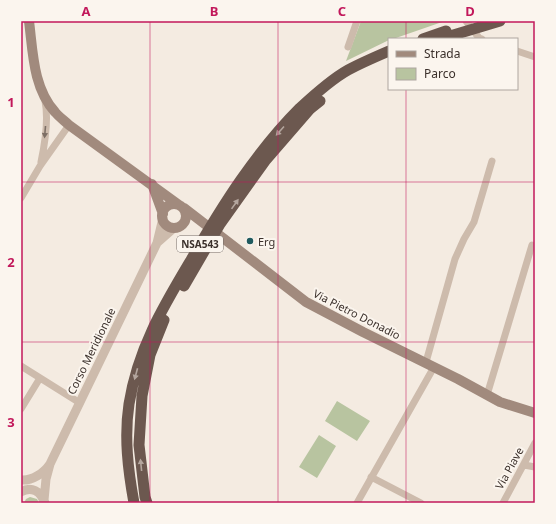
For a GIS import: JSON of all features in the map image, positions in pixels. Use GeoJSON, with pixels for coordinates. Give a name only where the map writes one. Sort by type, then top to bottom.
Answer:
{"type":"FeatureCollection","features":[{"type":"Feature","properties":{"kind":"highway"},"geometry":{"type":"LineString","coordinates":[[426,38],[477,21]]}},
{"type":"Feature","properties":{"kind":"highway"},"geometry":{"type":"LineString","coordinates":[[443,38],[500,21]]}},
{"type":"Feature","properties":{"kind":"highway","name":"NSA543"},"geometry":{"type":"LineString","coordinates":[[134,503],[129,476],[127,450],[129,404],[138,364],[159,315],[214,218],[262,151],[301,108],[334,80],[348,71],[388,51]]}},
{"type":"Feature","properties":{"kind":"highway","name":"NSA543"},"geometry":{"type":"LineString","coordinates":[[147,503],[139,445],[142,396],[150,355],[164,320],[220,224],[265,161],[310,109],[342,80],[388,56]]}},
{"type":"Feature","properties":{"kind":"main road","name":"Via Pietro Donadio"},"geometry":{"type":"LineString","coordinates":[[29,21],[38,81],[44,98],[55,112],[69,124],[152,184],[306,302],[363,332],[430,364],[500,402],[535,413]]}},
{"type":"Feature","properties":{"kind":"main road"},"geometry":{"type":"LineString","coordinates":[[152,184],[167,225],[177,227],[206,225]]}},
{"type":"Feature","properties":{"kind":"main road"},"geometry":{"type":"LineString","coordinates":[[163,216],[172,204],[181,207],[185,211],[186,218],[185,222],[177,227]]}},
{"type":"Feature","properties":{"kind":"street"},"geometry":{"type":"LineString","coordinates":[[348,47],[357,21]]}},
{"type":"Feature","properties":{"kind":"street"},"geometry":{"type":"LineString","coordinates":[[466,21],[479,38]]}},
{"type":"Feature","properties":{"kind":"street"},"geometry":{"type":"LineString","coordinates":[[518,51],[535,57]]}},
{"type":"Feature","properties":{"kind":"street"},"geometry":{"type":"LineString","coordinates":[[40,166],[44,147],[47,109],[44,98]]}},
{"type":"Feature","properties":{"kind":"street"},"geometry":{"type":"LineString","coordinates":[[21,198],[40,166],[69,124]]}},
{"type":"Feature","properties":{"kind":"street"},"geometry":{"type":"LineString","coordinates":[[357,503],[430,364],[455,259],[474,222],[492,161]]}},
{"type":"Feature","properties":{"kind":"street"},"geometry":{"type":"LineString","coordinates":[[157,243],[163,216]]}},
{"type":"Feature","properties":{"kind":"street"},"geometry":{"type":"LineString","coordinates":[[157,243],[177,227]]}},
{"type":"Feature","properties":{"kind":"street","name":"Corso Meridionale"},"geometry":{"type":"LineString","coordinates":[[49,467],[157,243]]}},
{"type":"Feature","properties":{"kind":"street"},"geometry":{"type":"LineString","coordinates":[[487,395],[532,245]]}},
{"type":"Feature","properties":{"kind":"street"},"geometry":{"type":"LineString","coordinates":[[21,366],[80,403]]}},
{"type":"Feature","properties":{"kind":"street"},"geometry":{"type":"LineString","coordinates":[[21,409],[40,378]]}},
{"type":"Feature","properties":{"kind":"street","name":"Via Piave"},"geometry":{"type":"LineString","coordinates":[[502,503],[535,443]]}},
{"type":"Feature","properties":{"kind":"street"},"geometry":{"type":"LineString","coordinates":[[524,465],[535,467]]}},
{"type":"Feature","properties":{"kind":"street"},"geometry":{"type":"LineString","coordinates":[[21,480],[35,478],[49,467]]}},
{"type":"Feature","properties":{"kind":"street"},"geometry":{"type":"LineString","coordinates":[[32,490],[41,481],[49,467]]}},
{"type":"Feature","properties":{"kind":"street"},"geometry":{"type":"LineString","coordinates":[[44,502],[49,467]]}},
{"type":"Feature","properties":{"kind":"street"},"geometry":{"type":"LineString","coordinates":[[372,477],[421,503]]}},
{"type":"Feature","properties":{"kind":"street"},"geometry":{"type":"LineString","coordinates":[[21,492],[24,490],[32,490],[38,492],[44,502]]}},
{"type":"Feature","properties":{"kind":"green space"},"geometry":{"type":"Polygon","coordinates":[[[361,21],[445,21],[396,38],[388,38],[388,40],[346,61],[361,21]]]}},
{"type":"Feature","properties":{"kind":"green space"},"geometry":{"type":"Polygon","coordinates":[[[337,401],[370,421],[357,441],[325,421],[337,401]]]}},
{"type":"Feature","properties":{"kind":"green space"},"geometry":{"type":"Polygon","coordinates":[[[319,435],[336,446],[317,478],[299,467],[319,435]]]}},
{"type":"Feature","properties":{"kind":"green space"},"geometry":{"type":"Polygon","coordinates":[[[30,497],[37,499],[39,503],[24,503],[26,499],[30,497]]]}},
{"type":"Feature","properties":{"kind":"place","name":"Erg"},"geometry":{"type":"Point","coordinates":[250,241]}}]}
